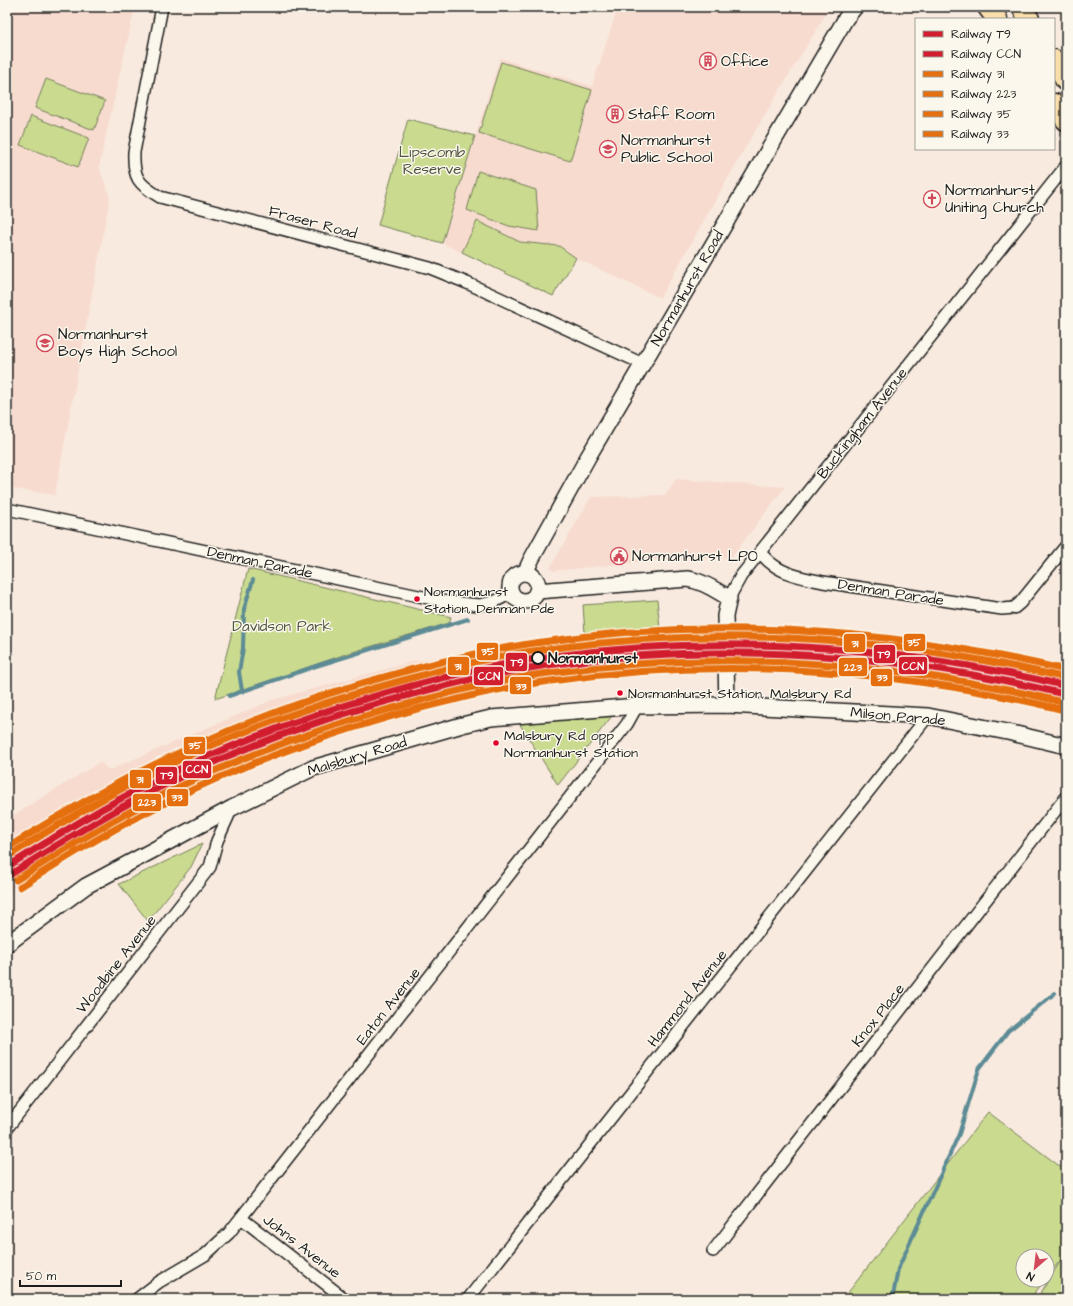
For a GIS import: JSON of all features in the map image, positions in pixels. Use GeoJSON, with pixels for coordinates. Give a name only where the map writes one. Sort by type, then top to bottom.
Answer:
{"type":"FeatureCollection","features":[{"type":"Feature","properties":{"kind":"highway"},"geometry":{"type":"LineString","coordinates":[[988,7],[996,18]]}},
{"type":"Feature","properties":{"kind":"highway"},"geometry":{"type":"LineString","coordinates":[[1022,7],[1028,18]]}},
{"type":"Feature","properties":{"kind":"highway"},"geometry":{"type":"LineString","coordinates":[[1055,62],[1066,80]]}},
{"type":"Feature","properties":{"kind":"highway"},"geometry":{"type":"LineString","coordinates":[[1055,105],[1066,120]]}},
{"type":"Feature","properties":{"kind":"street","name":"Fraser Road"},"geometry":{"type":"LineString","coordinates":[[162,7],[134,152],[133,167],[139,181],[145,188],[160,197],[430,268],[468,283],[643,364]]}},
{"type":"Feature","properties":{"kind":"street","name":"Normanhurst Road"},"geometry":{"type":"LineString","coordinates":[[525,573],[558,512],[643,364],[834,38],[846,18],[855,7]]}},
{"type":"Feature","properties":{"kind":"street","name":"Buckingham Avenue"},"geometry":{"type":"LineString","coordinates":[[727,704],[725,616],[729,598],[741,576],[1066,166]]}},
{"type":"Feature","properties":{"kind":"street","name":"Denman Parade"},"geometry":{"type":"LineString","coordinates":[[7,509],[447,602],[480,605],[494,602],[511,593]]}},
{"type":"Feature","properties":{"kind":"street","name":"Denman Parade"},"geometry":{"type":"LineString","coordinates":[[760,553],[772,564],[788,573],[823,582],[1002,609],[1014,608],[1026,597],[1066,546]]}},
{"type":"Feature","properties":{"kind":"street"},"geometry":{"type":"LineString","coordinates":[[521,573],[525,573],[530,575],[537,582],[537,591],[533,598],[525,602],[517,599],[511,593],[510,585],[514,577],[521,573]]}},
{"type":"Feature","properties":{"kind":"street"},"geometry":{"type":"LineString","coordinates":[[537,591],[687,579],[703,582],[729,598]]}},
{"type":"Feature","properties":{"kind":"street","name":"Malsbury Road"},"geometry":{"type":"LineString","coordinates":[[7,944],[86,886],[232,808],[313,768],[491,718],[637,706],[727,704]]}},
{"type":"Feature","properties":{"kind":"street","name":"Milson Parade"},"geometry":{"type":"LineString","coordinates":[[727,704],[928,716],[1012,733],[1066,746]]}},
{"type":"Feature","properties":{"kind":"street","name":"Eaton Avenue"},"geometry":{"type":"LineString","coordinates":[[137,1299],[159,1282],[205,1255],[229,1233],[627,724],[637,706]]}},
{"type":"Feature","properties":{"kind":"street","name":"Hammond Avenue"},"geometry":{"type":"LineString","coordinates":[[468,1299],[928,716]]}},
{"type":"Feature","properties":{"kind":"street","name":"Knox Place"},"geometry":{"type":"LineString","coordinates":[[713,1251],[1066,797]]}},
{"type":"Feature","properties":{"kind":"street","name":"Woodbine Avenue"},"geometry":{"type":"LineString","coordinates":[[7,1128],[210,867],[217,841],[232,808]]}},
{"type":"Feature","properties":{"kind":"street","name":"Johns Avenue"},"geometry":{"type":"LineString","coordinates":[[240,1218],[345,1299]]}},
{"type":"Feature","properties":{"kind":"shaded area","name":"Normanhurst Boys High School"},"geometry":{"type":"Polygon","coordinates":[[[7,7],[135,7],[99,167],[110,197],[55,495],[7,488],[7,7]]]}},
{"type":"Feature","properties":{"kind":"shaded area","name":"Normanhurst Public School"},"geometry":{"type":"Polygon","coordinates":[[[618,7],[830,7],[748,143],[660,298],[576,258],[553,296],[442,243],[500,58],[592,86],[618,7]]]}},
{"type":"Feature","properties":{"kind":"shaded area"},"geometry":{"type":"Polygon","coordinates":[[[676,479],[785,487],[731,558],[658,560],[553,571],[550,568],[591,497],[665,495],[676,479]]]}},
{"type":"Feature","properties":{"kind":"shaded area"},"geometry":{"type":"Polygon","coordinates":[[[713,626],[712,662],[692,662],[451,694],[309,733],[93,838],[7,891],[7,819],[100,762],[109,770],[272,700],[415,661],[585,634],[713,626]]]}},
{"type":"Feature","properties":{"kind":"green space"},"geometry":{"type":"Polygon","coordinates":[[[501,62],[592,90],[570,161],[479,133],[501,62]]]}},
{"type":"Feature","properties":{"kind":"green space"},"geometry":{"type":"Polygon","coordinates":[[[46,79],[105,101],[94,130],[35,108],[46,79]]]}},
{"type":"Feature","properties":{"kind":"green space"},"geometry":{"type":"Polygon","coordinates":[[[31,116],[89,138],[78,167],[20,145],[31,116]]]}},
{"type":"Feature","properties":{"kind":"green space","name":"Lipscomb Reserve"},"geometry":{"type":"Polygon","coordinates":[[[408,119],[475,136],[442,243],[378,225],[408,119]]]}},
{"type":"Feature","properties":{"kind":"green space"},"geometry":{"type":"Polygon","coordinates":[[[478,171],[536,190],[539,231],[509,226],[467,210],[478,171]]]}},
{"type":"Feature","properties":{"kind":"green space"},"geometry":{"type":"Polygon","coordinates":[[[477,221],[520,242],[559,246],[576,258],[553,296],[462,252],[477,221]]]}},
{"type":"Feature","properties":{"kind":"green space","name":"Davidson Park"},"geometry":{"type":"Polygon","coordinates":[[[248,569],[451,617],[449,623],[346,654],[215,699],[248,569]]]}},
{"type":"Feature","properties":{"kind":"green space"},"geometry":{"type":"Polygon","coordinates":[[[657,600],[660,628],[585,634],[583,605],[657,600]]]}},
{"type":"Feature","properties":{"kind":"green space"},"geometry":{"type":"Polygon","coordinates":[[[612,716],[558,785],[519,723],[612,716]]]}},
{"type":"Feature","properties":{"kind":"green space"},"geometry":{"type":"Polygon","coordinates":[[[202,844],[191,867],[148,921],[119,884],[202,844]]]}},
{"type":"Feature","properties":{"kind":"green space"},"geometry":{"type":"Polygon","coordinates":[[[988,1112],[1066,1171],[1066,1299],[1037,1299],[1044,1288],[1055,1288],[1055,1270],[1063,1257],[1055,1267],[1055,1248],[1015,1248],[1015,1288],[1039,1288],[1030,1299],[843,1299],[988,1112]]]}},
{"type":"Feature","properties":{"kind":"waterway"},"geometry":{"type":"LineString","coordinates":[[242,691],[239,672],[243,648],[244,609],[253,580]]}},
{"type":"Feature","properties":{"kind":"waterway"},"geometry":{"type":"LineString","coordinates":[[229,696],[316,666],[468,619]]}},
{"type":"Feature","properties":{"kind":"waterway"},"geometry":{"type":"LineString","coordinates":[[892,1299],[898,1269],[959,1134],[979,1069],[1008,1031],[1055,993]]}},
{"type":"Feature","properties":{"kind":"rail line","name":"35"},"geometry":{"type":"LineString","coordinates":[[7,848],[54,819],[150,766],[249,722],[352,686],[440,662],[525,644],[608,634],[674,630],[740,629],[806,631],[937,645],[1002,656],[1066,670]]}},
{"type":"Feature","properties":{"kind":"rail line","name":"31"},"geometry":{"type":"LineString","coordinates":[[7,857],[80,812],[156,771],[187,756],[250,730],[314,707],[378,687],[462,665],[530,651],[612,642],[678,638],[743,637],[808,639],[873,644],[938,653],[1002,664],[1066,678]]}},
{"type":"Feature","properties":{"kind":"rail line","name":"T9"},"geometry":{"type":"LineString","coordinates":[[7,867],[82,820],[121,798],[222,750],[315,715],[379,695],[462,673],[547,657],[612,650],[677,646],[743,645],[808,647],[873,652],[938,661],[1002,672],[1066,686]]}},
{"type":"Feature","properties":{"kind":"rail line","name":"CCN"},"geometry":{"type":"LineString","coordinates":[[11,874],[86,827],[125,805],[225,757],[287,733],[349,712],[464,681],[548,665],[613,658],[678,654],[743,653],[808,655],[872,660],[937,669],[1001,680],[1064,694]]}},
{"type":"Feature","properties":{"kind":"rail line","name":"223"},"geometry":{"type":"LineString","coordinates":[[16,880],[90,834],[148,802],[198,778],[258,753],[320,730],[383,711],[465,689],[532,675],[613,666],[678,662],[742,661],[807,663],[871,668],[935,677],[999,688],[1062,702]]}},
{"type":"Feature","properties":{"kind":"rail line","name":"33"},"geometry":{"type":"LineString","coordinates":[[20,887],[113,830],[171,800],[261,760],[354,727],[417,709],[517,686],[615,674],[679,670],[743,669],[807,671],[871,676],[934,684],[997,695],[1060,709]]}},
{"type":"Feature","properties":{"kind":"place","name":"Office"},"geometry":{"type":"Point","coordinates":[708,61]}},
{"type":"Feature","properties":{"kind":"place","name":"Staff Room"},"geometry":{"type":"Point","coordinates":[615,114]}},
{"type":"Feature","properties":{"kind":"place","name":"Normanhurst Public School"},"geometry":{"type":"Point","coordinates":[608,149]}},
{"type":"Feature","properties":{"kind":"place","name":"Normanhurst Uniting Church"},"geometry":{"type":"Point","coordinates":[932,199]}},
{"type":"Feature","properties":{"kind":"place","name":"Normanhurst Boys High School"},"geometry":{"type":"Point","coordinates":[45,343]}},
{"type":"Feature","properties":{"kind":"place","name":"Normanhurst LPO"},"geometry":{"type":"Point","coordinates":[619,556]}},
{"type":"Feature","properties":{"kind":"place","name":"Normanhurst Station, Denman Pde"},"geometry":{"type":"Point","coordinates":[417,599]}},
{"type":"Feature","properties":{"kind":"place","name":"Normanhurst"},"geometry":{"type":"Point","coordinates":[538,658]}},
{"type":"Feature","properties":{"kind":"place","name":"Normanhurst Station, Malsbury Rd"},"geometry":{"type":"Point","coordinates":[620,693]}},
{"type":"Feature","properties":{"kind":"place","name":"Malsbury Rd opp Normanhurst Station"},"geometry":{"type":"Point","coordinates":[496,743]}}]}
